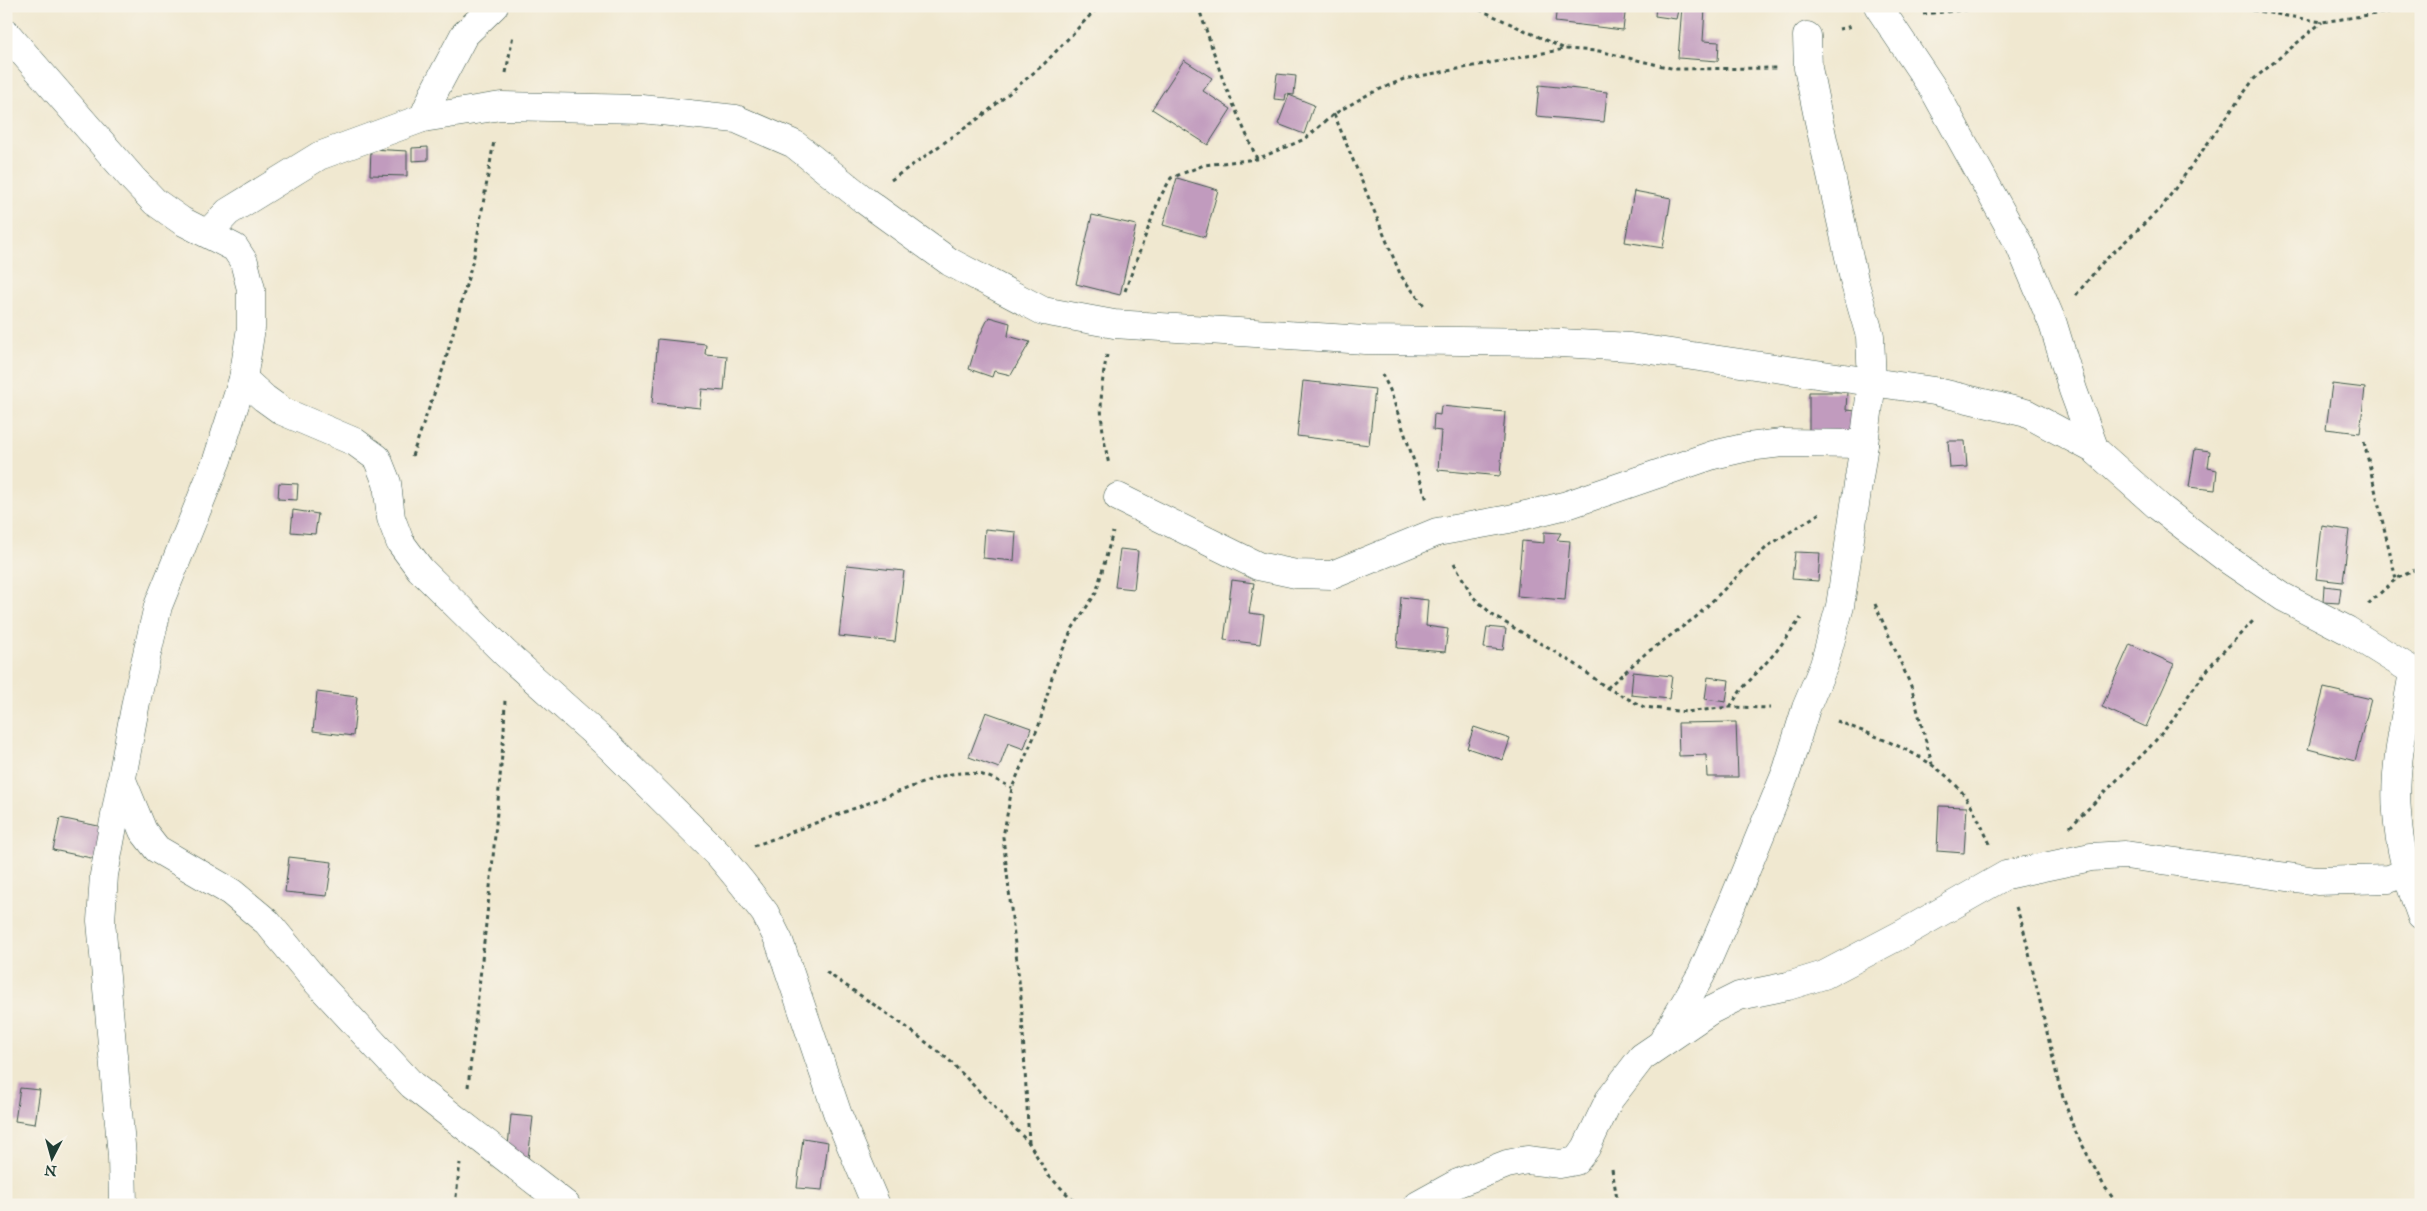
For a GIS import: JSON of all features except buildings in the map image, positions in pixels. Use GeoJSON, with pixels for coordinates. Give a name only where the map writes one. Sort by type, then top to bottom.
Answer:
{"type":"FeatureCollection","features":[{"type":"Feature","properties":{"kind":"street"},"geometry":{"type":"LineString","coordinates":[[423,118],[436,88],[464,35],[494,6]]}},
{"type":"Feature","properties":{"kind":"street"},"geometry":{"type":"LineString","coordinates":[[1882,13],[1934,90],[2020,246],[2053,324],[2073,390],[2095,450]]}},
{"type":"Feature","properties":{"kind":"street"},"geometry":{"type":"LineString","coordinates":[[6,33],[155,202],[182,221],[235,248],[244,262],[251,289],[251,328],[243,379],[217,460],[158,606],[136,702],[104,875],[101,921],[122,1156],[123,1205]]}},
{"type":"Feature","properties":{"kind":"street"},"geometry":{"type":"LineString","coordinates":[[1661,1045],[1701,975],[1736,896],[1787,770],[1806,708],[1824,665],[1840,606],[1858,492],[1872,382],[1870,336],[1840,217],[1808,68],[1807,36]]}},
{"type":"Feature","properties":{"kind":"street"},"geometry":{"type":"LineString","coordinates":[[208,233],[228,212],[319,156],[423,118],[500,106],[642,109],[736,118],[794,144],[864,200],[950,262],[1043,311],[1114,324],[1365,340],[1544,342],[1630,347],[1934,391],[2026,413],[2095,450],[2167,513],[2226,559],[2283,597],[2348,630],[2417,674],[2400,755],[2396,810],[2413,870],[2421,915]]}},
{"type":"Feature","properties":{"kind":"street"},"geometry":{"type":"LineString","coordinates":[[243,379],[282,411],[355,442],[377,458],[388,483],[391,518],[400,542],[420,569],[505,653],[610,747],[720,856],[765,913],[780,941],[838,1115],[876,1205]]}},
{"type":"Feature","properties":{"kind":"street"},"geometry":{"type":"LineString","coordinates":[[1118,497],[1258,566],[1296,574],[1332,575],[1437,532],[1509,519],[1567,505],[1713,455],[1748,447],[1782,443],[1864,444]]}},
{"type":"Feature","properties":{"kind":"street"},"geometry":{"type":"LineString","coordinates":[[122,780],[143,831],[157,849],[232,892],[267,922],[316,980],[412,1085],[566,1205]]}},
{"type":"Feature","properties":{"kind":"street"},"geometry":{"type":"LineString","coordinates":[[1418,1205],[1458,1183],[1507,1164],[1527,1160],[1560,1164],[1576,1161],[1586,1148],[1608,1100],[1642,1058],[1711,1010],[1739,996],[1788,986],[1824,975],[1904,933],[2006,875],[2092,857],[2125,855],[2317,881],[2389,879],[2413,870]]}},
{"type":"Feature","properties":{"kind":"path"},"geometry":{"type":"LineString","coordinates":[[864,200],[917,160],[982,116],[1044,64],[1099,6]]}},
{"type":"Feature","properties":{"kind":"path"},"geometry":{"type":"LineString","coordinates":[[1198,6],[1224,84],[1257,158]]}},
{"type":"Feature","properties":{"kind":"path"},"geometry":{"type":"LineString","coordinates":[[1472,6],[1565,49]]}},
{"type":"Feature","properties":{"kind":"path"},"geometry":{"type":"LineString","coordinates":[[1807,36],[1882,13],[2004,6]]}},
{"type":"Feature","properties":{"kind":"path"},"geometry":{"type":"LineString","coordinates":[[2229,6],[2322,22],[2389,12],[2405,6]]}},
{"type":"Feature","properties":{"kind":"path"},"geometry":{"type":"LineString","coordinates":[[2053,324],[2102,263],[2161,208],[2254,80],[2322,22]]}},
{"type":"Feature","properties":{"kind":"path"},"geometry":{"type":"LineString","coordinates":[[410,464],[444,366],[474,256],[513,30]]}},
{"type":"Feature","properties":{"kind":"path"},"geometry":{"type":"LineString","coordinates":[[1029,1144],[1021,998],[1003,837],[1012,788],[1039,725],[1054,670],[1072,629],[1096,593],[1114,526],[1118,497],[1101,426],[1100,399],[1114,324],[1142,241],[1159,199],[1171,178],[1204,165],[1257,158],[1304,139],[1334,114],[1369,94],[1404,79],[1565,49],[1599,51],[1676,69],[1808,68]]}},
{"type":"Feature","properties":{"kind":"path"},"geometry":{"type":"LineString","coordinates":[[1334,114],[1401,276],[1452,342]]}},
{"type":"Feature","properties":{"kind":"path"},"geometry":{"type":"LineString","coordinates":[[1365,340],[1390,390],[1437,532],[1473,598],[1494,616],[1575,664],[1607,688],[1644,707],[1686,712],[1730,707],[1806,708],[1876,737],[1933,765],[1961,791],[2006,875],[2023,927],[2060,1085],[2074,1129],[2104,1186],[2118,1205]]}},
{"type":"Feature","properties":{"kind":"path"},"geometry":{"type":"LineString","coordinates":[[2364,442],[2396,579]]}},
{"type":"Feature","properties":{"kind":"path"},"geometry":{"type":"LineString","coordinates":[[1607,688],[1646,654],[1696,617],[1768,546],[1808,520],[1858,492]]}},
{"type":"Feature","properties":{"kind":"path"},"geometry":{"type":"LineString","coordinates":[[2348,630],[2370,602],[2396,579],[2421,567]]}},
{"type":"Feature","properties":{"kind":"path"},"geometry":{"type":"LineString","coordinates":[[2064,833],[2149,748],[2173,720],[2215,660],[2234,639],[2258,616],[2283,597]]}},
{"type":"Feature","properties":{"kind":"path"},"geometry":{"type":"LineString","coordinates":[[1873,599],[1911,686],[1933,765]]}},
{"type":"Feature","properties":{"kind":"path"},"geometry":{"type":"LineString","coordinates":[[1730,707],[1741,690],[1775,653],[1802,616]]}},
{"type":"Feature","properties":{"kind":"path"},"geometry":{"type":"LineString","coordinates":[[464,1125],[504,732],[505,653]]}},
{"type":"Feature","properties":{"kind":"path"},"geometry":{"type":"LineString","coordinates":[[720,856],[772,840],[958,772],[983,774],[1012,788]]}},
{"type":"Feature","properties":{"kind":"path"},"geometry":{"type":"LineString","coordinates":[[824,971],[905,1026],[949,1060],[1029,1144],[1048,1174],[1078,1205]]}}]}
